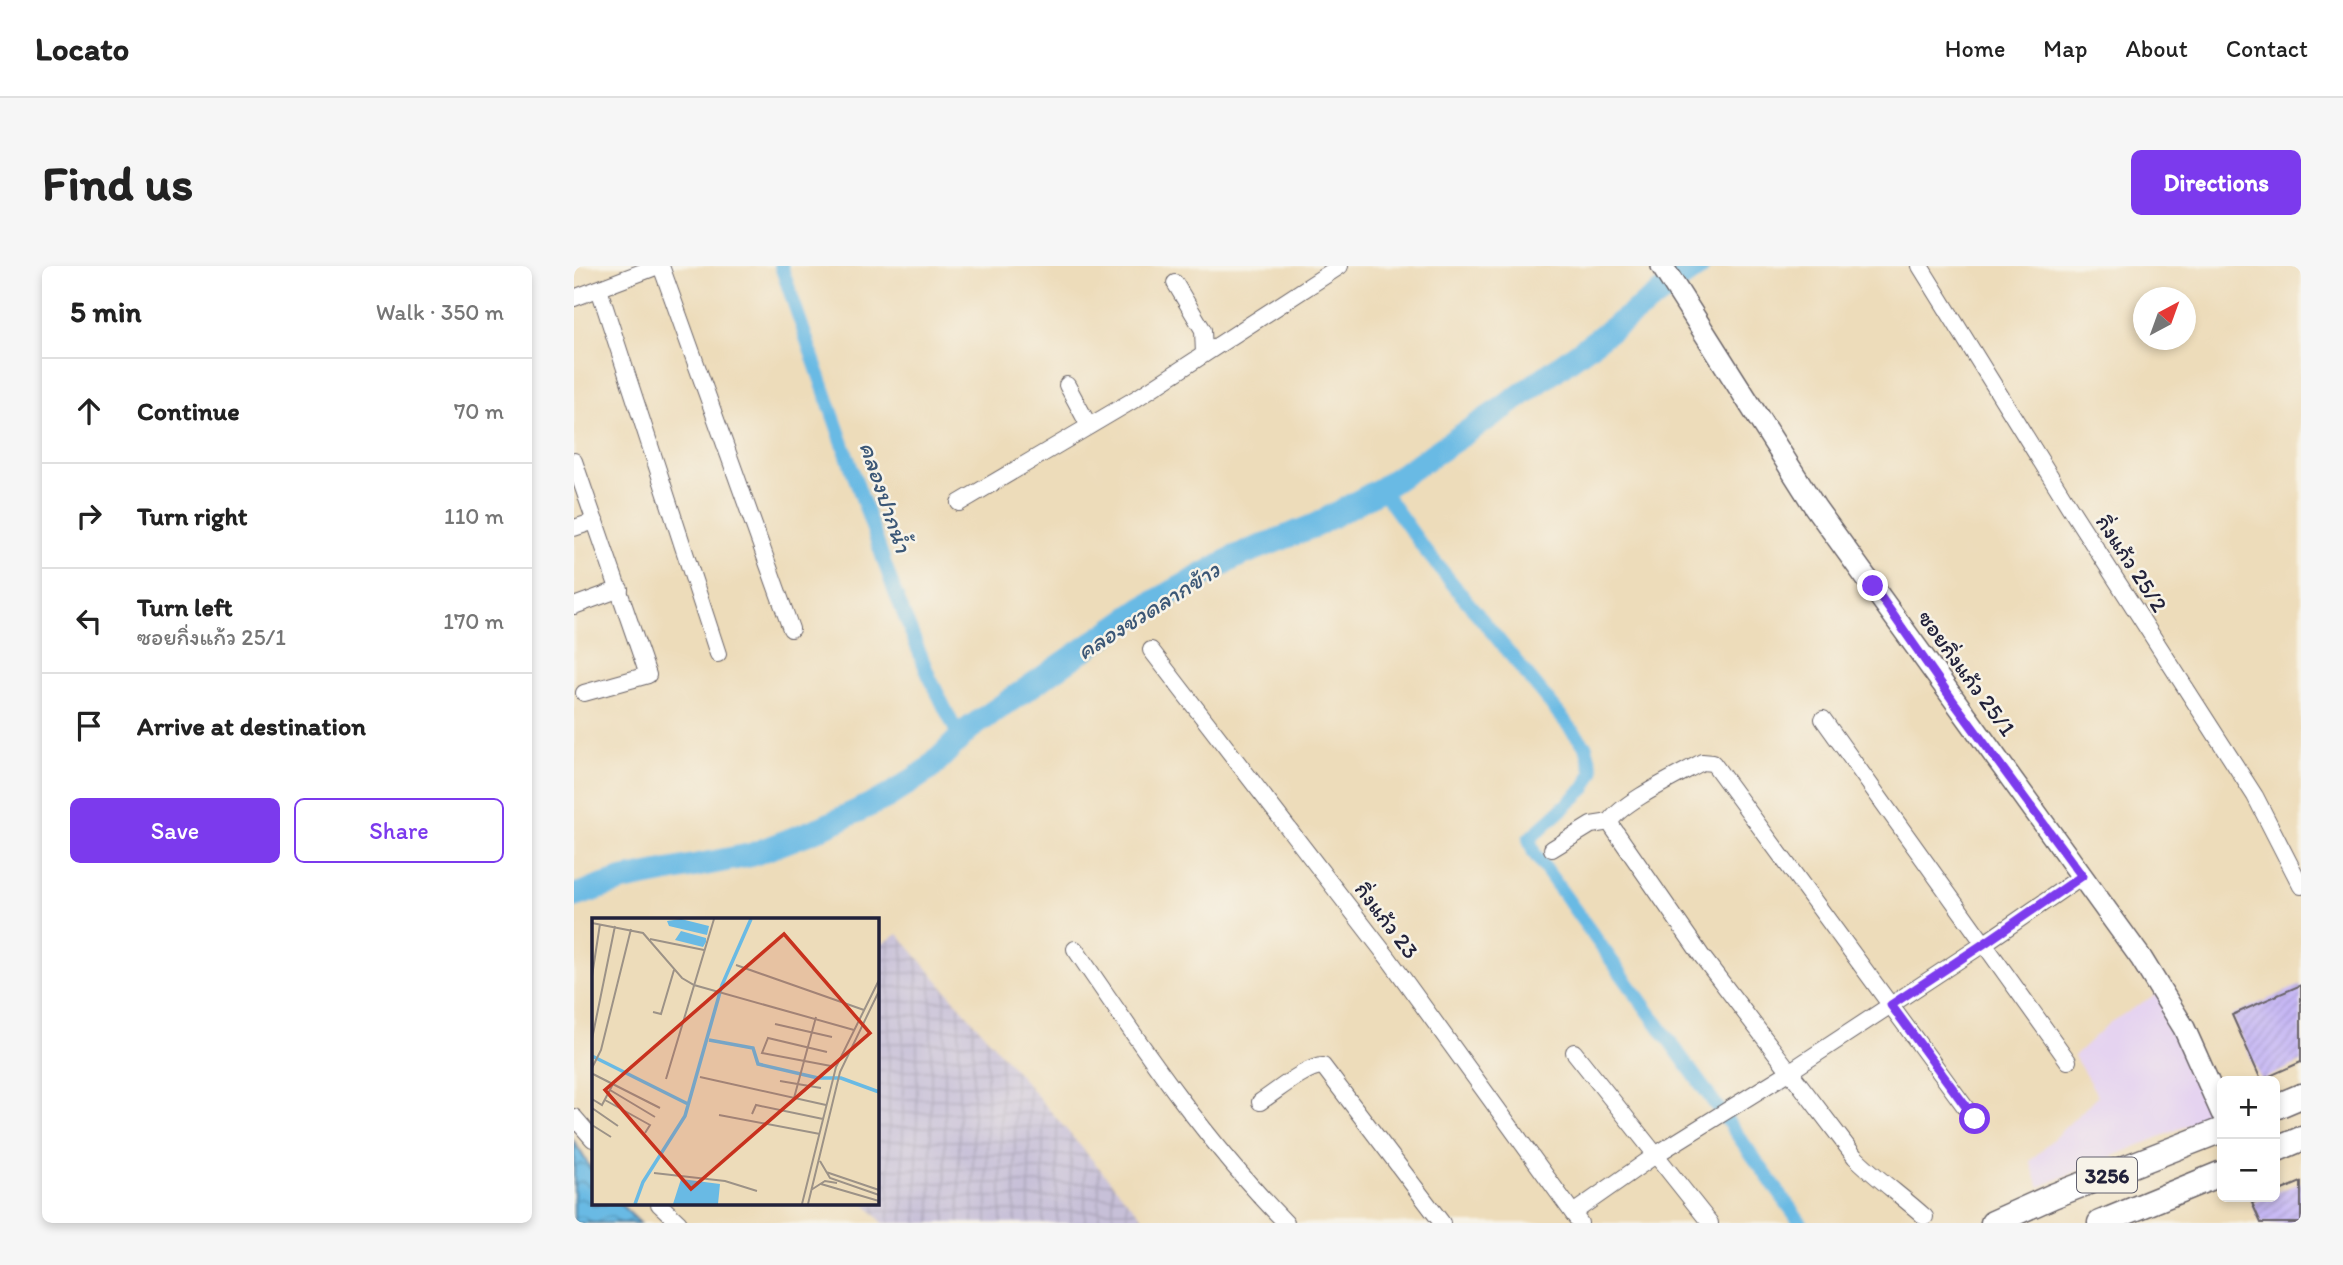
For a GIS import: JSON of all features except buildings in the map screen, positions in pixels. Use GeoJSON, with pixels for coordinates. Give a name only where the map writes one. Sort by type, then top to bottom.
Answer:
{"type":"FeatureCollection","features":[{"type":"Feature","properties":{"kind":"main road"},"geometry":{"type":"LineString","coordinates":[[2280,1105],[2301,1096]]}},
{"type":"Feature","properties":{"kind":"main road","name":"3256"},"geometry":{"type":"LineString","coordinates":[[1993,1223],[2053,1196],[2217,1132]]}},
{"type":"Feature","properties":{"kind":"main road"},"geometry":{"type":"LineString","coordinates":[[2280,1148],[2301,1139]]}},
{"type":"Feature","properties":{"kind":"main road","name":"3256"},"geometry":{"type":"LineString","coordinates":[[2100,1223],[2217,1175]]}},
{"type":"Feature","properties":{"kind":"street"},"geometry":{"type":"LineString","coordinates":[[574,298],[659,266],[791,629]]}},
{"type":"Feature","properties":{"kind":"street"},"geometry":{"type":"LineString","coordinates":[[959,503],[1089,426],[1340,266]]}},
{"type":"Feature","properties":{"kind":"street","name":"ซอยกิ่งแก้ว 25/1"},"geometry":{"type":"LineString","coordinates":[[1662,266],[1815,506],[2141,958],[2184,1028],[2217,1102]]}},
{"type":"Feature","properties":{"kind":"street","name":"กิ่งแก้ว 25/2"},"geometry":{"type":"LineString","coordinates":[[1920,266],[2070,508],[2255,796],[2301,886]]}},
{"type":"Feature","properties":{"kind":"street"},"geometry":{"type":"LineString","coordinates":[[1175,283],[1203,330],[1204,354]]}},
{"type":"Feature","properties":{"kind":"street"},"geometry":{"type":"LineString","coordinates":[[599,289],[718,654]]}},
{"type":"Feature","properties":{"kind":"street"},"geometry":{"type":"LineString","coordinates":[[1067,385],[1089,426]]}},
{"type":"Feature","properties":{"kind":"street"},"geometry":{"type":"LineString","coordinates":[[574,461],[648,675],[584,693]]}},
{"type":"Feature","properties":{"kind":"street"},"geometry":{"type":"LineString","coordinates":[[574,528],[595,521]]}},
{"type":"Feature","properties":{"kind":"street"},"geometry":{"type":"LineString","coordinates":[[574,607],[620,589]]}},
{"type":"Feature","properties":{"kind":"street","name":"กิ่งแก้ว 23"},"geometry":{"type":"LineString","coordinates":[[1151,650],[1389,959],[1576,1218]]}},
{"type":"Feature","properties":{"kind":"street"},"geometry":{"type":"LineString","coordinates":[[1823,719],[2068,1060]]}},
{"type":"Feature","properties":{"kind":"street"},"geometry":{"type":"LineString","coordinates":[[1552,849],[1591,825],[1610,822],[1628,805],[1702,762],[1713,764],[1975,1119]]}},
{"type":"Feature","properties":{"kind":"street"},"geometry":{"type":"LineString","coordinates":[[1610,822],[1701,955],[1855,1157],[1876,1179],[1925,1217]]}},
{"type":"Feature","properties":{"kind":"street"},"geometry":{"type":"LineString","coordinates":[[1576,1218],[1657,1154],[1789,1072],[2082,876]]}},
{"type":"Feature","properties":{"kind":"street"},"geometry":{"type":"LineString","coordinates":[[1075,949],[1130,1030],[1204,1129],[1247,1184],[1286,1223]]}},
{"type":"Feature","properties":{"kind":"street"},"geometry":{"type":"LineString","coordinates":[[1574,1052],[1710,1223]]}},
{"type":"Feature","properties":{"kind":"street"},"geometry":{"type":"LineString","coordinates":[[1260,1102],[1309,1070],[1323,1066],[1442,1223]]}},
{"type":"Feature","properties":{"kind":"street"},"geometry":{"type":"LineString","coordinates":[[574,1117],[592,1138]]}},
{"type":"Feature","properties":{"kind":"street"},"geometry":{"type":"LineString","coordinates":[[661,1206],[679,1223]]}},
{"type":"Feature","properties":{"kind":"shaded area"},"geometry":{"type":"Polygon","coordinates":[[[898,934],[1149,1223],[883,1223],[867,1206],[878,1206],[878,946],[898,934]]]}},
{"type":"Feature","properties":{"kind":"shaded area"},"geometry":{"type":"Polygon","coordinates":[[[2158,993],[2217,1102],[2217,1113],[2039,1187],[2030,1161],[2098,1096],[2074,1056],[2109,1023],[2158,993]]]}},
{"type":"Feature","properties":{"kind":"water"},"geometry":{"type":"Polygon","coordinates":[[[574,1141],[592,1170],[592,1206],[622,1206],[640,1223],[574,1223],[574,1141]]]}},
{"type":"Feature","properties":{"kind":"waterway","name":"คลองปากน้ำ"},"geometry":{"type":"LineString","coordinates":[[781,266],[894,590],[929,676],[960,739]]}},
{"type":"Feature","properties":{"kind":"waterway","name":"คลองชวดลากข้าว"},"geometry":{"type":"LineString","coordinates":[[574,896],[622,880],[751,855],[821,828],[887,797],[928,770],[970,728],[1144,608],[1235,557],[1316,525],[1381,489],[1503,408],[1698,266]]}},
{"type":"Feature","properties":{"kind":"waterway"},"geometry":{"type":"LineString","coordinates":[[1381,489],[1425,550],[1586,747],[1593,772],[1585,788],[1529,839],[1534,853],[1801,1223]]}},
{"type":"Feature","properties":{"kind":"route"},"geometry":{"type":"LineString","coordinates":[[1873,586],[1956,705],[2082,876],[1891,1005],[1975,1119]]}}]}
